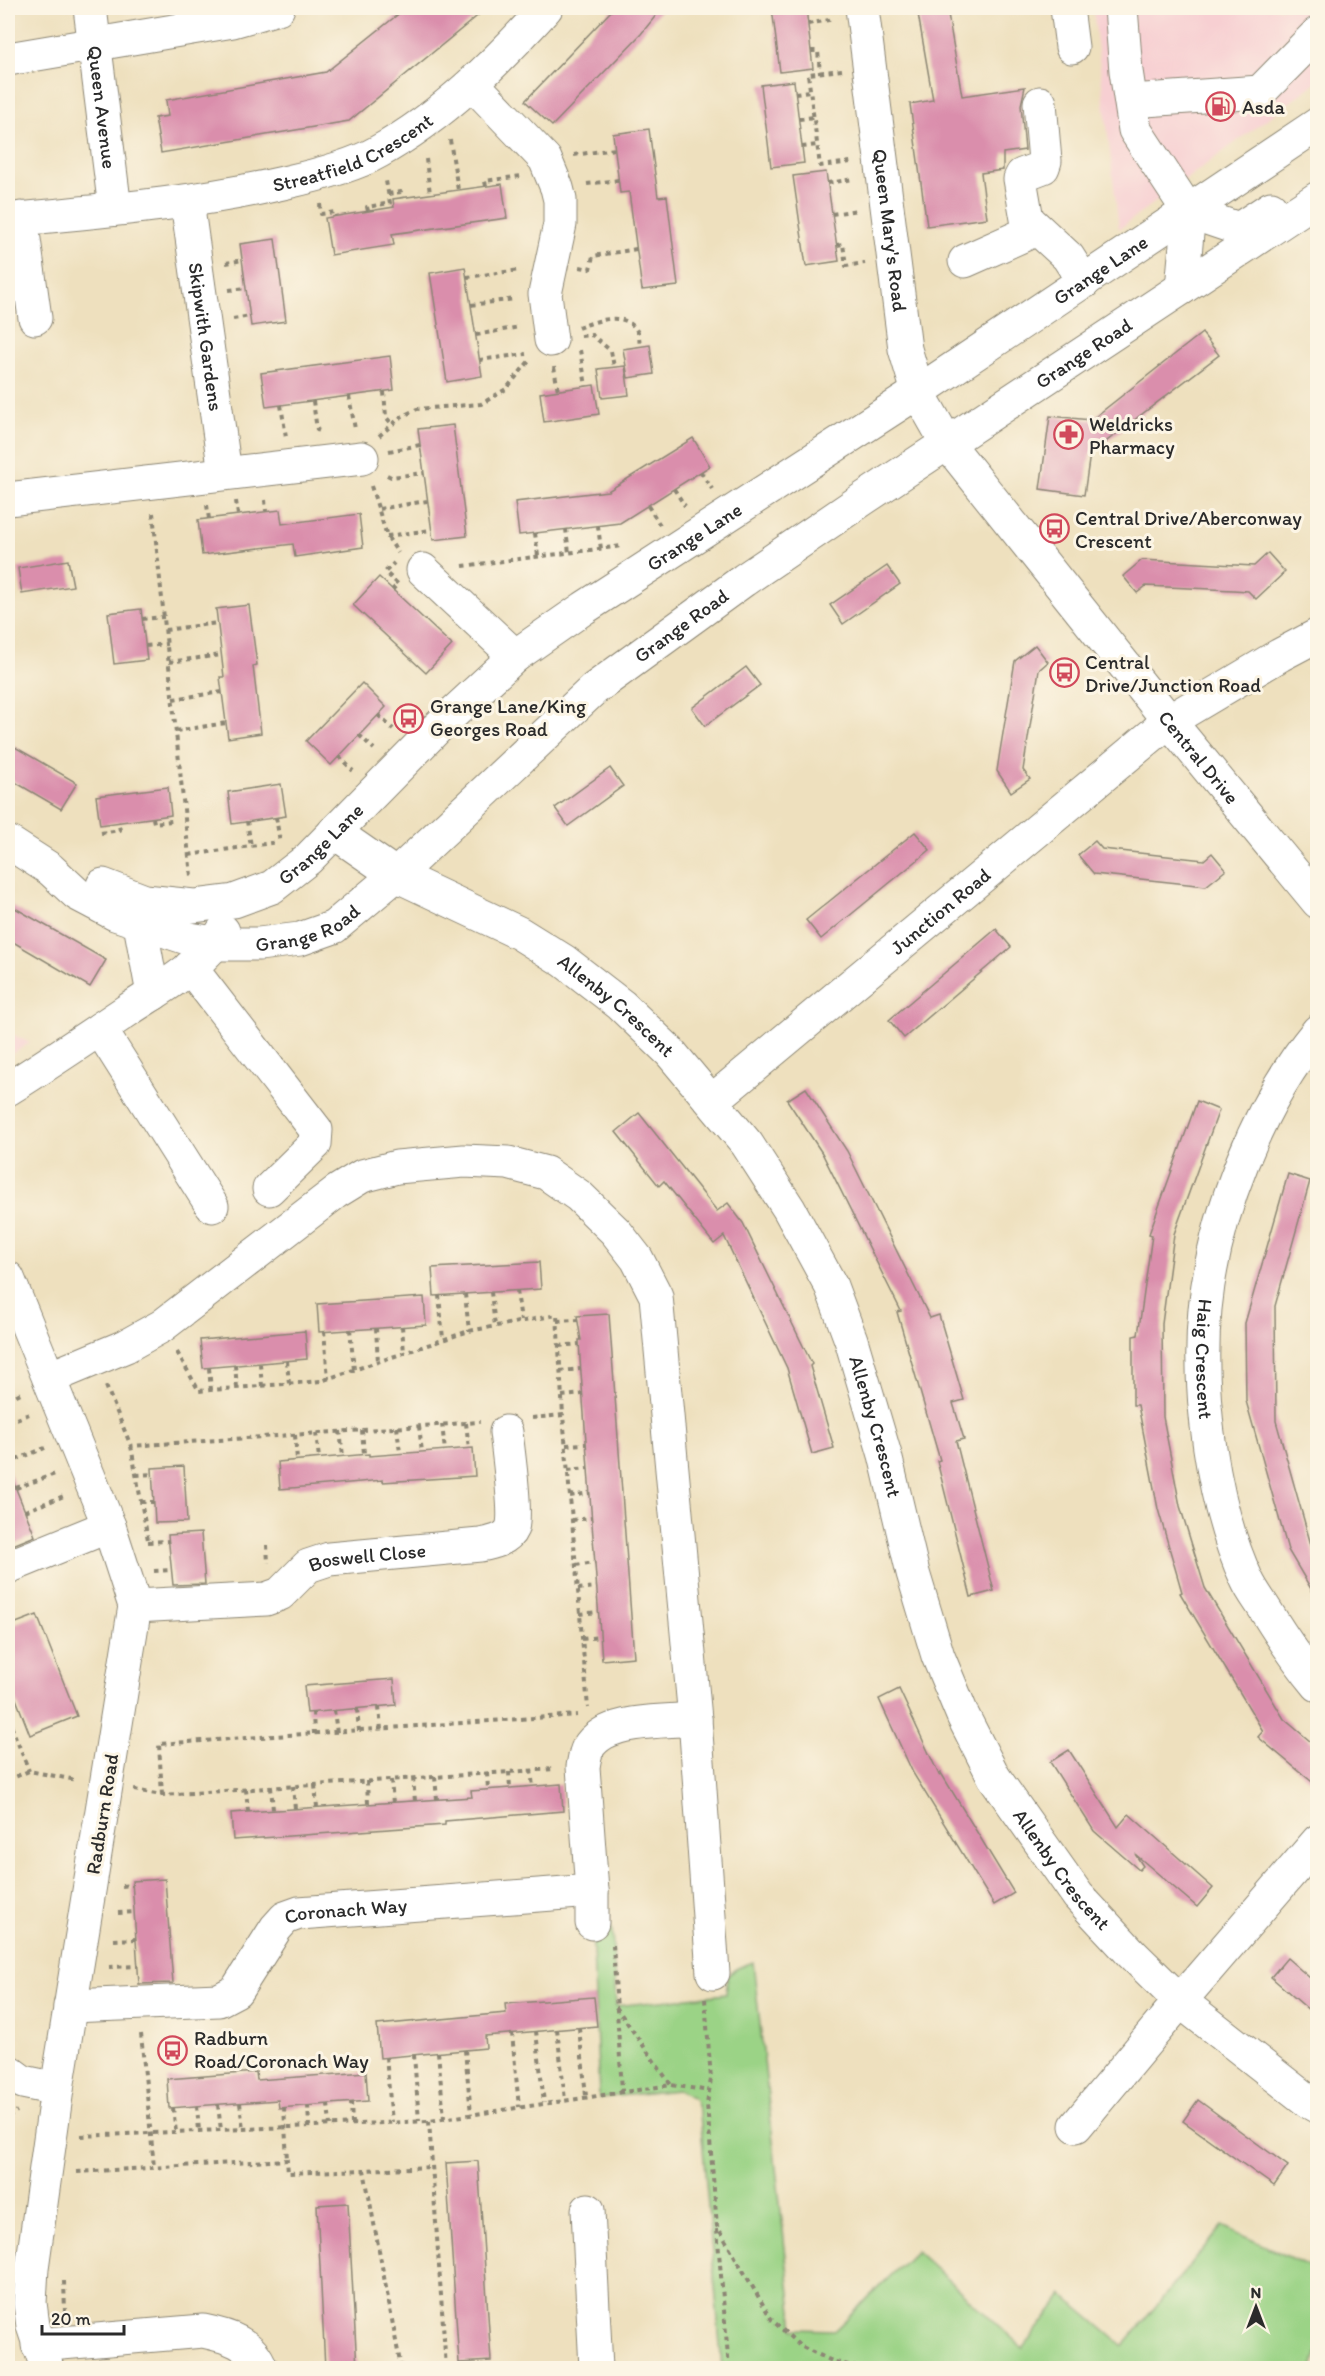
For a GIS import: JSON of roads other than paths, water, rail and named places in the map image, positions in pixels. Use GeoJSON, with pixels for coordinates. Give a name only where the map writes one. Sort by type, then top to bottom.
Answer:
{"type":"FeatureCollection","features":[{"type":"Feature","properties":{"kind":"street","name":"Queen Avenue"},"geometry":{"type":"LineString","coordinates":[[90,8],[115,209]]}},
{"type":"Feature","properties":{"kind":"street"},"geometry":{"type":"LineString","coordinates":[[8,59],[233,21],[278,8]]}},
{"type":"Feature","properties":{"kind":"street","name":"Streatfield Crescent"},"geometry":{"type":"LineString","coordinates":[[14,219],[187,202],[312,176],[376,154],[434,115],[472,84],[546,8]]}},
{"type":"Feature","properties":{"kind":"street","name":"Queen Mary's Road"},"geometry":{"type":"LineString","coordinates":[[862,8],[905,349],[918,392],[947,443]]}},
{"type":"Feature","properties":{"kind":"street"},"geometry":{"type":"LineString","coordinates":[[1066,8],[1072,47]]}},
{"type":"Feature","properties":{"kind":"street"},"geometry":{"type":"LineString","coordinates":[[1121,8],[1135,130],[1189,212],[1239,229],[1302,189],[1317,185]]}},
{"type":"Feature","properties":{"kind":"street"},"geometry":{"type":"LineString","coordinates":[[1131,101],[1260,92],[1317,33]]}},
{"type":"Feature","properties":{"kind":"street"},"geometry":{"type":"LineString","coordinates":[[472,84],[547,164],[560,200],[560,224],[549,296]]}},
{"type":"Feature","properties":{"kind":"street"},"geometry":{"type":"LineString","coordinates":[[1040,103],[1044,165],[1024,172],[1020,179],[1024,215],[1068,257],[1084,282]]}},
{"type":"Feature","properties":{"kind":"street","name":"Grange Lane"},"geometry":{"type":"LineString","coordinates":[[8,842],[50,869],[87,879],[142,912],[234,901],[272,887],[324,843],[436,729],[515,656],[659,559],[1084,282],[1317,124]]}},
{"type":"Feature","properties":{"kind":"street","name":"Grange Road"},"geometry":{"type":"LineString","coordinates":[[142,912],[190,939],[216,943],[259,944],[300,939],[334,927],[396,874],[594,689],[744,580],[1317,198]]}},
{"type":"Feature","properties":{"kind":"street","name":"Skipwith Gardens"},"geometry":{"type":"LineString","coordinates":[[187,202],[225,473]]}},
{"type":"Feature","properties":{"kind":"street"},"geometry":{"type":"LineString","coordinates":[[1182,288],[1189,212]]}},
{"type":"Feature","properties":{"kind":"street"},"geometry":{"type":"LineString","coordinates":[[14,219],[34,318]]}},
{"type":"Feature","properties":{"kind":"street"},"geometry":{"type":"LineString","coordinates":[[965,261],[1037,229]]}},
{"type":"Feature","properties":{"kind":"street","name":"Central Drive"},"geometry":{"type":"LineString","coordinates":[[947,443],[1169,722],[1317,902]]}},
{"type":"Feature","properties":{"kind":"street"},"geometry":{"type":"LineString","coordinates":[[8,499],[362,458]]}},
{"type":"Feature","properties":{"kind":"street"},"geometry":{"type":"LineString","coordinates":[[423,570],[515,656]]}},
{"type":"Feature","properties":{"kind":"street","name":"Junction Road"},"geometry":{"type":"LineString","coordinates":[[712,1101],[1169,722],[1317,635]]}},
{"type":"Feature","properties":{"kind":"street","name":"Allenby Crescent"},"geometry":{"type":"LineString","coordinates":[[324,843],[396,874],[519,933],[564,961],[621,1005],[670,1052],[747,1144],[789,1209],[831,1286],[851,1340],[882,1445],[913,1574],[938,1656],[963,1716],[994,1777],[1078,1896],[1132,1954],[1180,2001],[1317,2107]]}},
{"type":"Feature","properties":{"kind":"street"},"geometry":{"type":"LineString","coordinates":[[8,1089],[153,994],[190,967],[216,943],[225,927],[234,901]]}},
{"type":"Feature","properties":{"kind":"street"},"geometry":{"type":"LineString","coordinates":[[142,912],[153,994]]}},
{"type":"Feature","properties":{"kind":"street"},"geometry":{"type":"LineString","coordinates":[[190,967],[316,1130],[315,1144],[268,1189]]}},
{"type":"Feature","properties":{"kind":"street"},"geometry":{"type":"LineString","coordinates":[[100,1029],[212,1206]]}},
{"type":"Feature","properties":{"kind":"street","name":"Haig Crescent"},"geometry":{"type":"LineString","coordinates":[[1317,1031],[1300,1052],[1252,1138],[1230,1198],[1216,1250],[1205,1309],[1204,1387],[1210,1448],[1226,1526],[1247,1581],[1294,1657],[1317,1685]]}},
{"type":"Feature","properties":{"kind":"street"},"geometry":{"type":"LineString","coordinates":[[36,1385],[126,1346],[162,1326],[336,1192],[362,1176],[397,1167],[464,1161],[508,1163],[546,1173],[579,1196],[615,1232],[637,1259],[656,1296],[695,1719],[713,1973]]}},
{"type":"Feature","properties":{"kind":"street","name":"Radburn Road"},"geometry":{"type":"LineString","coordinates":[[8,1278],[36,1385],[109,1526],[135,1605],[57,2089],[32,2268],[19,2304],[51,2352]]}},
{"type":"Feature","properties":{"kind":"street","name":"Boswell Close"},"geometry":{"type":"LineString","coordinates":[[135,1605],[266,1599],[280,1594],[308,1566],[329,1559],[494,1542],[504,1538],[512,1528],[513,1514],[505,1426]]}},
{"type":"Feature","properties":{"kind":"street"},"geometry":{"type":"LineString","coordinates":[[8,1567],[109,1526]]}},
{"type":"Feature","properties":{"kind":"street","name":"Coronach Way"},"geometry":{"type":"LineString","coordinates":[[70,2006],[219,2000],[236,1991],[276,1928],[285,1918],[299,1913],[592,1907],[583,1767],[587,1749],[598,1736],[624,1725],[695,1719]]}},
{"type":"Feature","properties":{"kind":"street"},"geometry":{"type":"LineString","coordinates":[[1076,2126],[1317,1841]]}},
{"type":"Feature","properties":{"kind":"street"},"geometry":{"type":"LineString","coordinates":[[8,2071],[23,2082],[57,2089]]}},
{"type":"Feature","properties":{"kind":"street"},"geometry":{"type":"LineString","coordinates":[[588,2210],[596,2368]]}},
{"type":"Feature","properties":{"kind":"street"},"geometry":{"type":"LineString","coordinates":[[51,2352],[204,2331],[229,2336],[245,2346],[257,2358],[261,2368]]}},
{"type":"Feature","properties":{"kind":"place","name":"Asda"},"geometry":{"type":"Point","coordinates":[1221,107]}},
{"type":"Feature","properties":{"kind":"place","name":"Weldricks Pharmacy"},"geometry":{"type":"Point","coordinates":[1068,435]}},
{"type":"Feature","properties":{"kind":"place","name":"Central Drive/Aberconway Crescent"},"geometry":{"type":"Point","coordinates":[1054,529]}},
{"type":"Feature","properties":{"kind":"place","name":"Central Drive/Junction Road"},"geometry":{"type":"Point","coordinates":[1064,673]}},
{"type":"Feature","properties":{"kind":"place","name":"Grange Lane/King Georges Road"},"geometry":{"type":"Point","coordinates":[409,718]}},
{"type":"Feature","properties":{"kind":"place","name":"Radburn Road/Coronach Way"},"geometry":{"type":"Point","coordinates":[173,2050]}}]}
